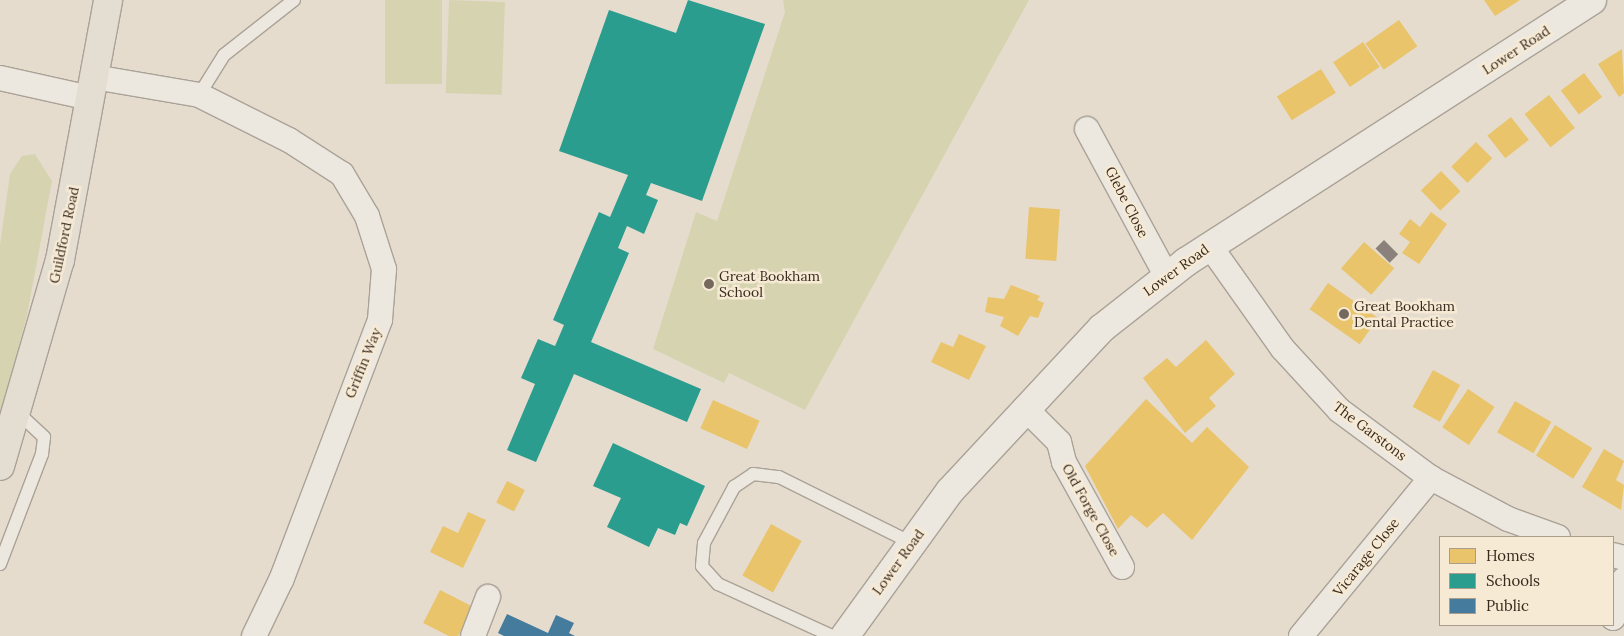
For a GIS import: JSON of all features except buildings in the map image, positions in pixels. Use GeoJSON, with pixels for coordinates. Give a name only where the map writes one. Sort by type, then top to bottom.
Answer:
{"type":"FeatureCollection","features":[{"type":"Feature","properties":{"kind":"main road","name":"Guildford Road"},"geometry":{"type":"LineString","coordinates":[[0,466],[18,413],[60,260],[108,0]]}},
{"type":"Feature","properties":{"kind":"street","name":"Lower Road"},"geometry":{"type":"LineString","coordinates":[[844,636],[950,491],[1025,408],[1102,328],[1166,275],[1585,2]]}},
{"type":"Feature","properties":{"kind":"street","name":"Griffin Way"},"geometry":{"type":"LineString","coordinates":[[0,78],[199,96],[289,140],[342,174],[368,216],[384,269],[380,320],[281,580],[254,636]]}},
{"type":"Feature","properties":{"kind":"street","name":"Glebe Close"},"geometry":{"type":"LineString","coordinates":[[1087,129],[1166,275]]}},
{"type":"Feature","properties":{"kind":"street","name":"The Garstons"},"geometry":{"type":"LineString","coordinates":[[1210,246],[1310,380],[1339,410],[1432,478],[1508,519],[1555,536]]}},
{"type":"Feature","properties":{"kind":"street","name":"Old Forge Close"},"geometry":{"type":"LineString","coordinates":[[1025,408],[1059,442],[1064,462],[1122,567]]}},
{"type":"Feature","properties":{"kind":"street","name":"Vicarage Close"},"geometry":{"type":"LineString","coordinates":[[1301,636],[1432,478]]}},
{"type":"Feature","properties":{"kind":"street"},"geometry":{"type":"LineString","coordinates":[[1614,615],[1624,580]]}},
{"type":"Feature","properties":{"kind":"street"},"geometry":{"type":"LineString","coordinates":[[473,636],[488,597]]}},
{"type":"Feature","properties":{"kind":"lane"},"geometry":{"type":"LineString","coordinates":[[199,96],[224,55],[294,0]]}},
{"type":"Feature","properties":{"kind":"lane"},"geometry":{"type":"LineString","coordinates":[[0,564],[42,454],[44,437],[18,413]]}},
{"type":"Feature","properties":{"kind":"lane"},"geometry":{"type":"LineString","coordinates":[[832,636],[718,584],[702,566],[704,543],[734,487],[753,474],[778,477],[912,543]]}},
{"type":"Feature","properties":{"kind":"shaded area"},"geometry":{"type":"Polygon","coordinates":[[[385,0],[442,0],[442,84],[385,84],[385,0]]]}},
{"type":"Feature","properties":{"kind":"shaded area"},"geometry":{"type":"Polygon","coordinates":[[[449,0],[505,2],[502,95],[446,93],[449,0]]]}},
{"type":"Feature","properties":{"kind":"shaded area"},"geometry":{"type":"Polygon","coordinates":[[[783,0],[1029,0],[805,410],[729,373],[724,383],[653,349],[696,212],[717,221],[785,12],[783,0]]]}},
{"type":"Feature","properties":{"kind":"shaded area"},"geometry":{"type":"Polygon","coordinates":[[[35,154],[52,181],[27,315],[0,418],[0,245],[10,174],[22,156],[35,154]]]}},
{"type":"Feature","properties":{"kind":"place","name":"Great Bookham School"},"geometry":{"type":"Point","coordinates":[709,284]}},
{"type":"Feature","properties":{"kind":"place","name":"Great Bookham Dental Practice"},"geometry":{"type":"Point","coordinates":[1344,314]}}]}
